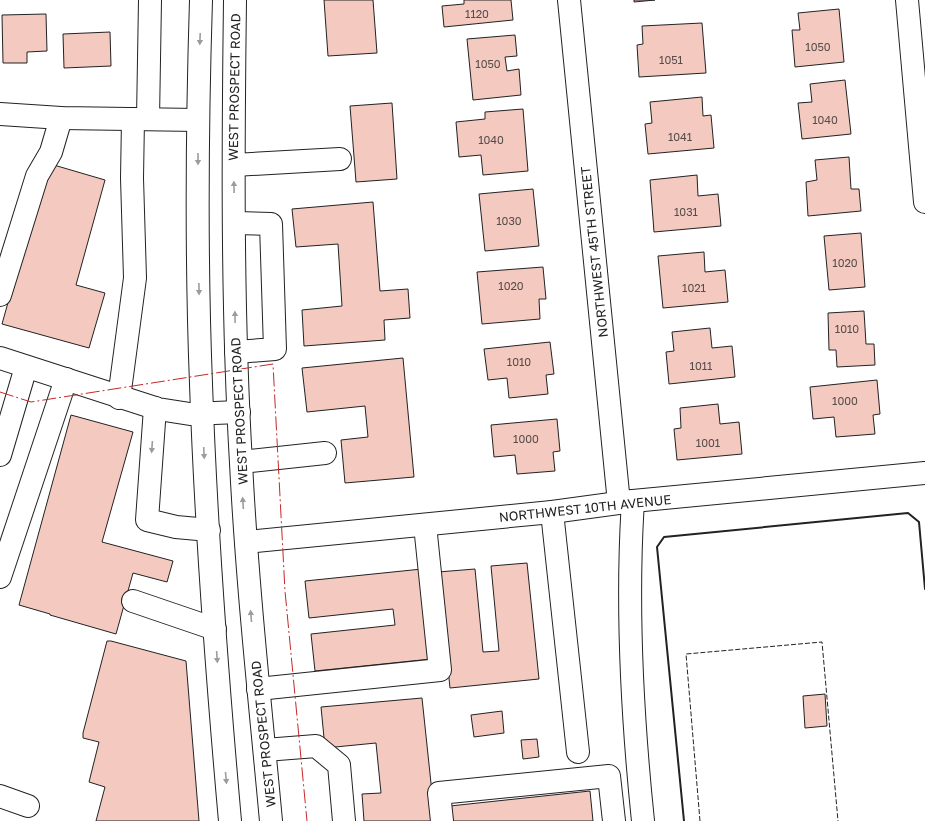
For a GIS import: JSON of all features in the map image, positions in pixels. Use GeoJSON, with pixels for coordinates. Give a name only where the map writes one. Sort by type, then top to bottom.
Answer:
{"type":"FeatureCollection","features":[{"type":"Feature","properties":{"kind":"street"},"geometry":{"type":"LineString","coordinates":[[119,398],[134,278],[132,178],[140,119],[150,0]]}},
{"type":"Feature","properties":{"kind":"street"},"geometry":{"type":"LineString","coordinates":[[201,0],[198,120],[199,284],[202,414],[215,629],[230,821]]}},
{"type":"Feature","properties":{"kind":"street","name":"WEST PROSPECT ROAD"},"geometry":{"type":"LineString","coordinates":[[235,0],[234,223],[236,352],[246,542],[271,821]]}},
{"type":"Feature","properties":{"kind":"street","name":"NORTHWEST 45TH STREET"},"geometry":{"type":"LineString","coordinates":[[569,0],[630,540],[629,621],[635,742],[643,821]]}},
{"type":"Feature","properties":{"kind":"street"},"geometry":{"type":"LineString","coordinates":[[907,0],[925,202]]}},
{"type":"Feature","properties":{"kind":"street"},"geometry":{"type":"LineString","coordinates":[[0,114],[61,118],[198,120]]}},
{"type":"Feature","properties":{"kind":"street"},"geometry":{"type":"LineString","coordinates":[[0,295],[37,176],[51,152],[61,118]]}},
{"type":"Feature","properties":{"kind":"street"},"geometry":{"type":"LineString","coordinates":[[234,164],[340,159]]}},
{"type":"Feature","properties":{"kind":"street"},"geometry":{"type":"LineString","coordinates":[[234,223],[271,224],[275,349],[236,352]]}},
{"type":"Feature","properties":{"kind":"street"},"geometry":{"type":"LineString","coordinates":[[0,358],[119,398],[155,408],[178,413],[202,414],[239,412]]}},
{"type":"Feature","properties":{"kind":"street"},"geometry":{"type":"LineString","coordinates":[[0,455],[26,367]]}},
{"type":"Feature","properties":{"kind":"street"},"geometry":{"type":"LineString","coordinates":[[0,577],[66,380]]}},
{"type":"Feature","properties":{"kind":"street"},"geometry":{"type":"LineString","coordinates":[[155,408],[147,520],[176,527],[209,530]]}},
{"type":"Feature","properties":{"kind":"street"},"geometry":{"type":"LineString","coordinates":[[241,462],[325,453]]}},
{"type":"Feature","properties":{"kind":"street","name":"NORTHWEST 10TH AVENUE"},"geometry":{"type":"LineString","coordinates":[[246,542],[552,512],[626,502],[925,473]]}},
{"type":"Feature","properties":{"kind":"street"},"geometry":{"type":"LineString","coordinates":[[552,512],[578,752]]}},
{"type":"Feature","properties":{"kind":"street"},"geometry":{"type":"LineString","coordinates":[[258,689],[440,670],[425,525]]}},
{"type":"Feature","properties":{"kind":"street"},"geometry":{"type":"LineString","coordinates":[[133,601],[215,629]]}},
{"type":"Feature","properties":{"kind":"street"},"geometry":{"type":"LineString","coordinates":[[264,750],[316,746],[339,765],[344,821]]}},
{"type":"Feature","properties":{"kind":"street"},"geometry":{"type":"LineString","coordinates":[[442,821],[439,793],[609,776],[614,821]]}},
{"type":"Feature","properties":{"kind":"street"},"geometry":{"type":"LineString","coordinates":[[0,796],[28,806]]}},
{"type":"Feature","properties":{"kind":"building"},"geometry":{"type":"Polygon","coordinates":[[[324,0],[373,0],[377,53],[328,56],[324,0]]]}},
{"type":"Feature","properties":{"kind":"building"},"geometry":{"type":"Polygon","coordinates":[[[464,0],[511,0],[513,20],[444,27],[442,6],[464,4],[464,0]]]}},
{"type":"Feature","properties":{"kind":"building"},"geometry":{"type":"Polygon","coordinates":[[[634,0],[655,0],[634,2],[634,0]]]}},
{"type":"Feature","properties":{"kind":"building"},"geometry":{"type":"Polygon","coordinates":[[[839,9],[844,62],[795,67],[792,30],[800,30],[798,13],[839,9]]]}},
{"type":"Feature","properties":{"kind":"building"},"geometry":{"type":"Polygon","coordinates":[[[46,14],[47,51],[27,52],[27,63],[3,63],[2,15],[46,14]]]}},
{"type":"Feature","properties":{"kind":"building"},"geometry":{"type":"Polygon","coordinates":[[[702,23],[706,73],[639,77],[637,45],[643,44],[642,26],[702,23]]]}},
{"type":"Feature","properties":{"kind":"building"},"geometry":{"type":"Polygon","coordinates":[[[110,32],[111,66],[64,68],[63,34],[110,32]]]}},
{"type":"Feature","properties":{"kind":"building"},"geometry":{"type":"Polygon","coordinates":[[[515,35],[517,56],[505,57],[507,71],[519,69],[521,95],[473,100],[467,39],[515,35]]]}},
{"type":"Feature","properties":{"kind":"building"},"geometry":{"type":"Polygon","coordinates":[[[845,80],[851,134],[802,139],[798,103],[812,102],[810,84],[845,80]]]}},
{"type":"Feature","properties":{"kind":"building"},"geometry":{"type":"Polygon","coordinates":[[[702,97],[703,116],[711,115],[714,148],[648,154],[645,124],[652,123],[650,102],[702,97]]]}},
{"type":"Feature","properties":{"kind":"building"},"geometry":{"type":"Polygon","coordinates":[[[392,103],[397,179],[356,182],[350,106],[392,103]]]}},
{"type":"Feature","properties":{"kind":"building"},"geometry":{"type":"Polygon","coordinates":[[[523,109],[528,171],[483,175],[481,155],[459,157],[456,122],[485,119],[485,112],[523,109]]]}},
{"type":"Feature","properties":{"kind":"building"},"geometry":{"type":"Polygon","coordinates":[[[849,157],[851,189],[859,189],[861,211],[808,216],[806,182],[817,180],[815,160],[849,157]]]}},
{"type":"Feature","properties":{"kind":"building"},"geometry":{"type":"Polygon","coordinates":[[[47,163],[105,180],[76,285],[105,293],[89,348],[2,324],[47,163]]]}},
{"type":"Feature","properties":{"kind":"building"},"geometry":{"type":"Polygon","coordinates":[[[697,175],[698,196],[718,194],[721,226],[654,232],[650,180],[697,175]]]}},
{"type":"Feature","properties":{"kind":"building"},"geometry":{"type":"Polygon","coordinates":[[[533,189],[539,246],[485,251],[479,194],[533,189]]]}},
{"type":"Feature","properties":{"kind":"building"},"geometry":{"type":"Polygon","coordinates":[[[373,202],[380,291],[408,289],[410,318],[384,320],[385,340],[304,346],[302,310],[342,306],[338,244],[296,247],[292,209],[373,202]]]}},
{"type":"Feature","properties":{"kind":"building"},"geometry":{"type":"Polygon","coordinates":[[[861,233],[865,287],[829,290],[824,236],[861,233]]]}},
{"type":"Feature","properties":{"kind":"building"},"geometry":{"type":"Polygon","coordinates":[[[704,252],[705,272],[725,270],[728,302],[663,308],[658,256],[704,252]]]}},
{"type":"Feature","properties":{"kind":"building"},"geometry":{"type":"Polygon","coordinates":[[[543,267],[546,299],[539,299],[540,319],[482,324],[477,272],[543,267]]]}},
{"type":"Feature","properties":{"kind":"building"},"geometry":{"type":"Polygon","coordinates":[[[864,311],[866,344],[874,344],[875,365],[837,367],[836,350],[829,350],[828,313],[864,311]]]}},
{"type":"Feature","properties":{"kind":"building"},"geometry":{"type":"Polygon","coordinates":[[[710,328],[712,348],[732,346],[735,377],[669,384],[666,352],[674,351],[672,332],[710,328]]]}},
{"type":"Feature","properties":{"kind":"building"},"geometry":{"type":"Polygon","coordinates":[[[550,342],[554,374],[546,375],[548,394],[509,398],[507,378],[488,380],[484,349],[550,342]]]}},
{"type":"Feature","properties":{"kind":"building"},"geometry":{"type":"Polygon","coordinates":[[[403,358],[414,477],[345,483],[341,440],[368,437],[365,406],[307,412],[302,368],[403,358]]]}},
{"type":"Feature","properties":{"kind":"building"},"geometry":{"type":"Polygon","coordinates":[[[877,380],[880,414],[873,415],[875,434],[836,437],[834,417],[813,419],[810,387],[877,380]]]}},
{"type":"Feature","properties":{"kind":"building"},"geometry":{"type":"Polygon","coordinates":[[[718,404],[720,424],[739,422],[742,454],[677,460],[674,429],[681,428],[680,408],[718,404]]]}},
{"type":"Feature","properties":{"kind":"building"},"geometry":{"type":"Polygon","coordinates":[[[71,415],[133,432],[102,542],[173,561],[167,582],[133,573],[116,634],[19,605],[71,415]]]}},
{"type":"Feature","properties":{"kind":"building"},"geometry":{"type":"Polygon","coordinates":[[[557,419],[560,451],[553,452],[555,471],[517,474],[515,455],[494,457],[491,425],[557,419]]]}},
{"type":"Feature","properties":{"kind":"building"},"geometry":{"type":"Polygon","coordinates":[[[527,563],[539,679],[450,688],[438,572],[475,569],[483,652],[499,651],[491,566],[527,563]]]}},
{"type":"Feature","properties":{"kind":"building"},"geometry":{"type":"Polygon","coordinates":[[[422,569],[431,659],[315,671],[311,634],[395,625],[393,609],[309,618],[305,581],[422,569]]]}},
{"type":"Feature","properties":{"kind":"building"},"geometry":{"type":"Polygon","coordinates":[[[107,641],[186,661],[199,821],[96,821],[105,787],[89,782],[99,742],[83,738],[83,733],[107,641]]]}},
{"type":"Feature","properties":{"kind":"building"},"geometry":{"type":"Polygon","coordinates":[[[825,694],[827,726],[805,728],[803,696],[825,694]]]}},
{"type":"Feature","properties":{"kind":"building"},"geometry":{"type":"Polygon","coordinates":[[[422,698],[435,821],[364,821],[362,794],[381,793],[376,743],[325,748],[321,707],[422,698]]]}},
{"type":"Feature","properties":{"kind":"building"},"geometry":{"type":"Polygon","coordinates":[[[502,711],[504,733],[474,737],[471,715],[502,711]]]}},
{"type":"Feature","properties":{"kind":"building"},"geometry":{"type":"Polygon","coordinates":[[[537,739],[539,757],[523,759],[521,740],[537,739]]]}},
{"type":"Feature","properties":{"kind":"building"},"geometry":{"type":"Polygon","coordinates":[[[590,791],[593,821],[452,821],[450,806],[590,791]]]}},
{"type":"Feature","properties":{"kind":"fence"},"geometry":{"type":"LineString","coordinates":[[700,821],[686,654],[822,642],[838,821]]}},
{"type":"Feature","properties":{"kind":"wall"},"geometry":{"type":"LineString","coordinates":[[684,821],[657,547],[664,537],[908,513],[919,522],[925,589]]}},
{"type":"Feature","properties":{"kind":"power"},"geometry":{"type":"LineString","coordinates":[[0,392],[31,402],[273,364],[285,591],[307,821]]}}]}
